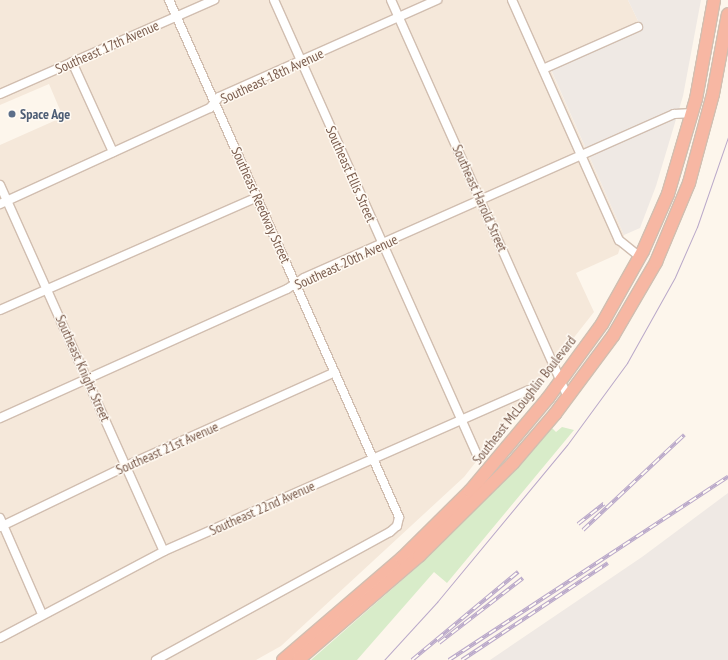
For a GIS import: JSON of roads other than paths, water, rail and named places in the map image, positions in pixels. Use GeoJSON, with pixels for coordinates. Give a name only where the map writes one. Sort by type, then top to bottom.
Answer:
{"type":"FeatureCollection","features":[{"type":"Feature","properties":{"kind":"highway","name":"Southeast McLoughlin Boulevard"},"geometry":{"type":"LineString","coordinates":[[283,660],[363,593],[445,517],[512,441],[561,381],[602,324],[640,257],[668,194],[693,113],[714,0]]}},
{"type":"Feature","properties":{"kind":"highway","name":"Southeast McLoughlin Boulevard"},"geometry":{"type":"LineString","coordinates":[[298,660],[429,546],[513,463],[568,397],[630,310],[656,262],[676,218],[704,134],[728,14]]}},
{"type":"Feature","properties":{"kind":"street","name":"Southeast Reedway Street"},"geometry":{"type":"LineString","coordinates":[[156,660],[390,532],[398,521],[396,508],[169,0]]}},
{"type":"Feature","properties":{"kind":"street","name":"Southeast 17th Avenue"},"geometry":{"type":"LineString","coordinates":[[0,94],[214,0]]}},
{"type":"Feature","properties":{"kind":"street","name":"Southeast Ellis Street"},"geometry":{"type":"LineString","coordinates":[[274,0],[478,457]]}},
{"type":"Feature","properties":{"kind":"street","name":"Southeast Harold Street"},"geometry":{"type":"LineString","coordinates":[[391,0],[568,397]]}},
{"type":"Feature","properties":{"kind":"street","name":"Southeast 18th Avenue"},"geometry":{"type":"LineString","coordinates":[[3,202],[210,108],[219,97],[302,62],[437,0]]}},
{"type":"Feature","properties":{"kind":"street"},"geometry":{"type":"LineString","coordinates":[[512,0],[619,240],[640,257]]}},
{"type":"Feature","properties":{"kind":"street"},"geometry":{"type":"LineString","coordinates":[[543,69],[638,27]]}},
{"type":"Feature","properties":{"kind":"street"},"geometry":{"type":"LineString","coordinates":[[72,62],[113,152]]}},
{"type":"Feature","properties":{"kind":"street","name":"Southeast 20th Avenue"},"geometry":{"type":"LineString","coordinates":[[0,418],[88,380],[296,284],[674,114],[693,113]]}},
{"type":"Feature","properties":{"kind":"street","name":"Southeast Knight Street"},"geometry":{"type":"LineString","coordinates":[[0,185],[3,202],[48,291],[164,551]]}},
{"type":"Feature","properties":{"kind":"street"},"geometry":{"type":"LineString","coordinates":[[0,310],[48,291],[257,197]]}},
{"type":"Feature","properties":{"kind":"street","name":"Southeast 21st Avenue"},"geometry":{"type":"LineString","coordinates":[[1,523],[335,372]]}},
{"type":"Feature","properties":{"kind":"street","name":"Southeast 22nd Avenue"},"geometry":{"type":"LineString","coordinates":[[0,638],[42,614],[164,551],[530,390]]}},
{"type":"Feature","properties":{"kind":"street"},"geometry":{"type":"LineString","coordinates":[[1,523],[42,614]]}},
{"type":"Feature","properties":{"kind":"tram line"},"geometry":{"type":"LineString","coordinates":[[384,660],[437,602],[567,445],[627,363],[675,277],[697,227],[728,137]]}},
{"type":"Feature","properties":{"kind":"railway"},"geometry":{"type":"LineString","coordinates":[[583,530],[684,435]]}},
{"type":"Feature","properties":{"kind":"railway"},"geometry":{"type":"LineString","coordinates":[[449,660],[728,477]]}},
{"type":"Feature","properties":{"kind":"railway"},"geometry":{"type":"LineString","coordinates":[[578,524],[604,504]]}},
{"type":"Feature","properties":{"kind":"railway"},"geometry":{"type":"LineString","coordinates":[[462,660],[608,563]]}},
{"type":"Feature","properties":{"kind":"railway"},"geometry":{"type":"LineString","coordinates":[[412,660],[518,572]]}},
{"type":"Feature","properties":{"kind":"railway"},"geometry":{"type":"LineString","coordinates":[[439,643],[523,578]]}},
{"type":"Feature","properties":{"kind":"place","name":"Space Age"},"geometry":{"type":"Point","coordinates":[12,114]}}]}
